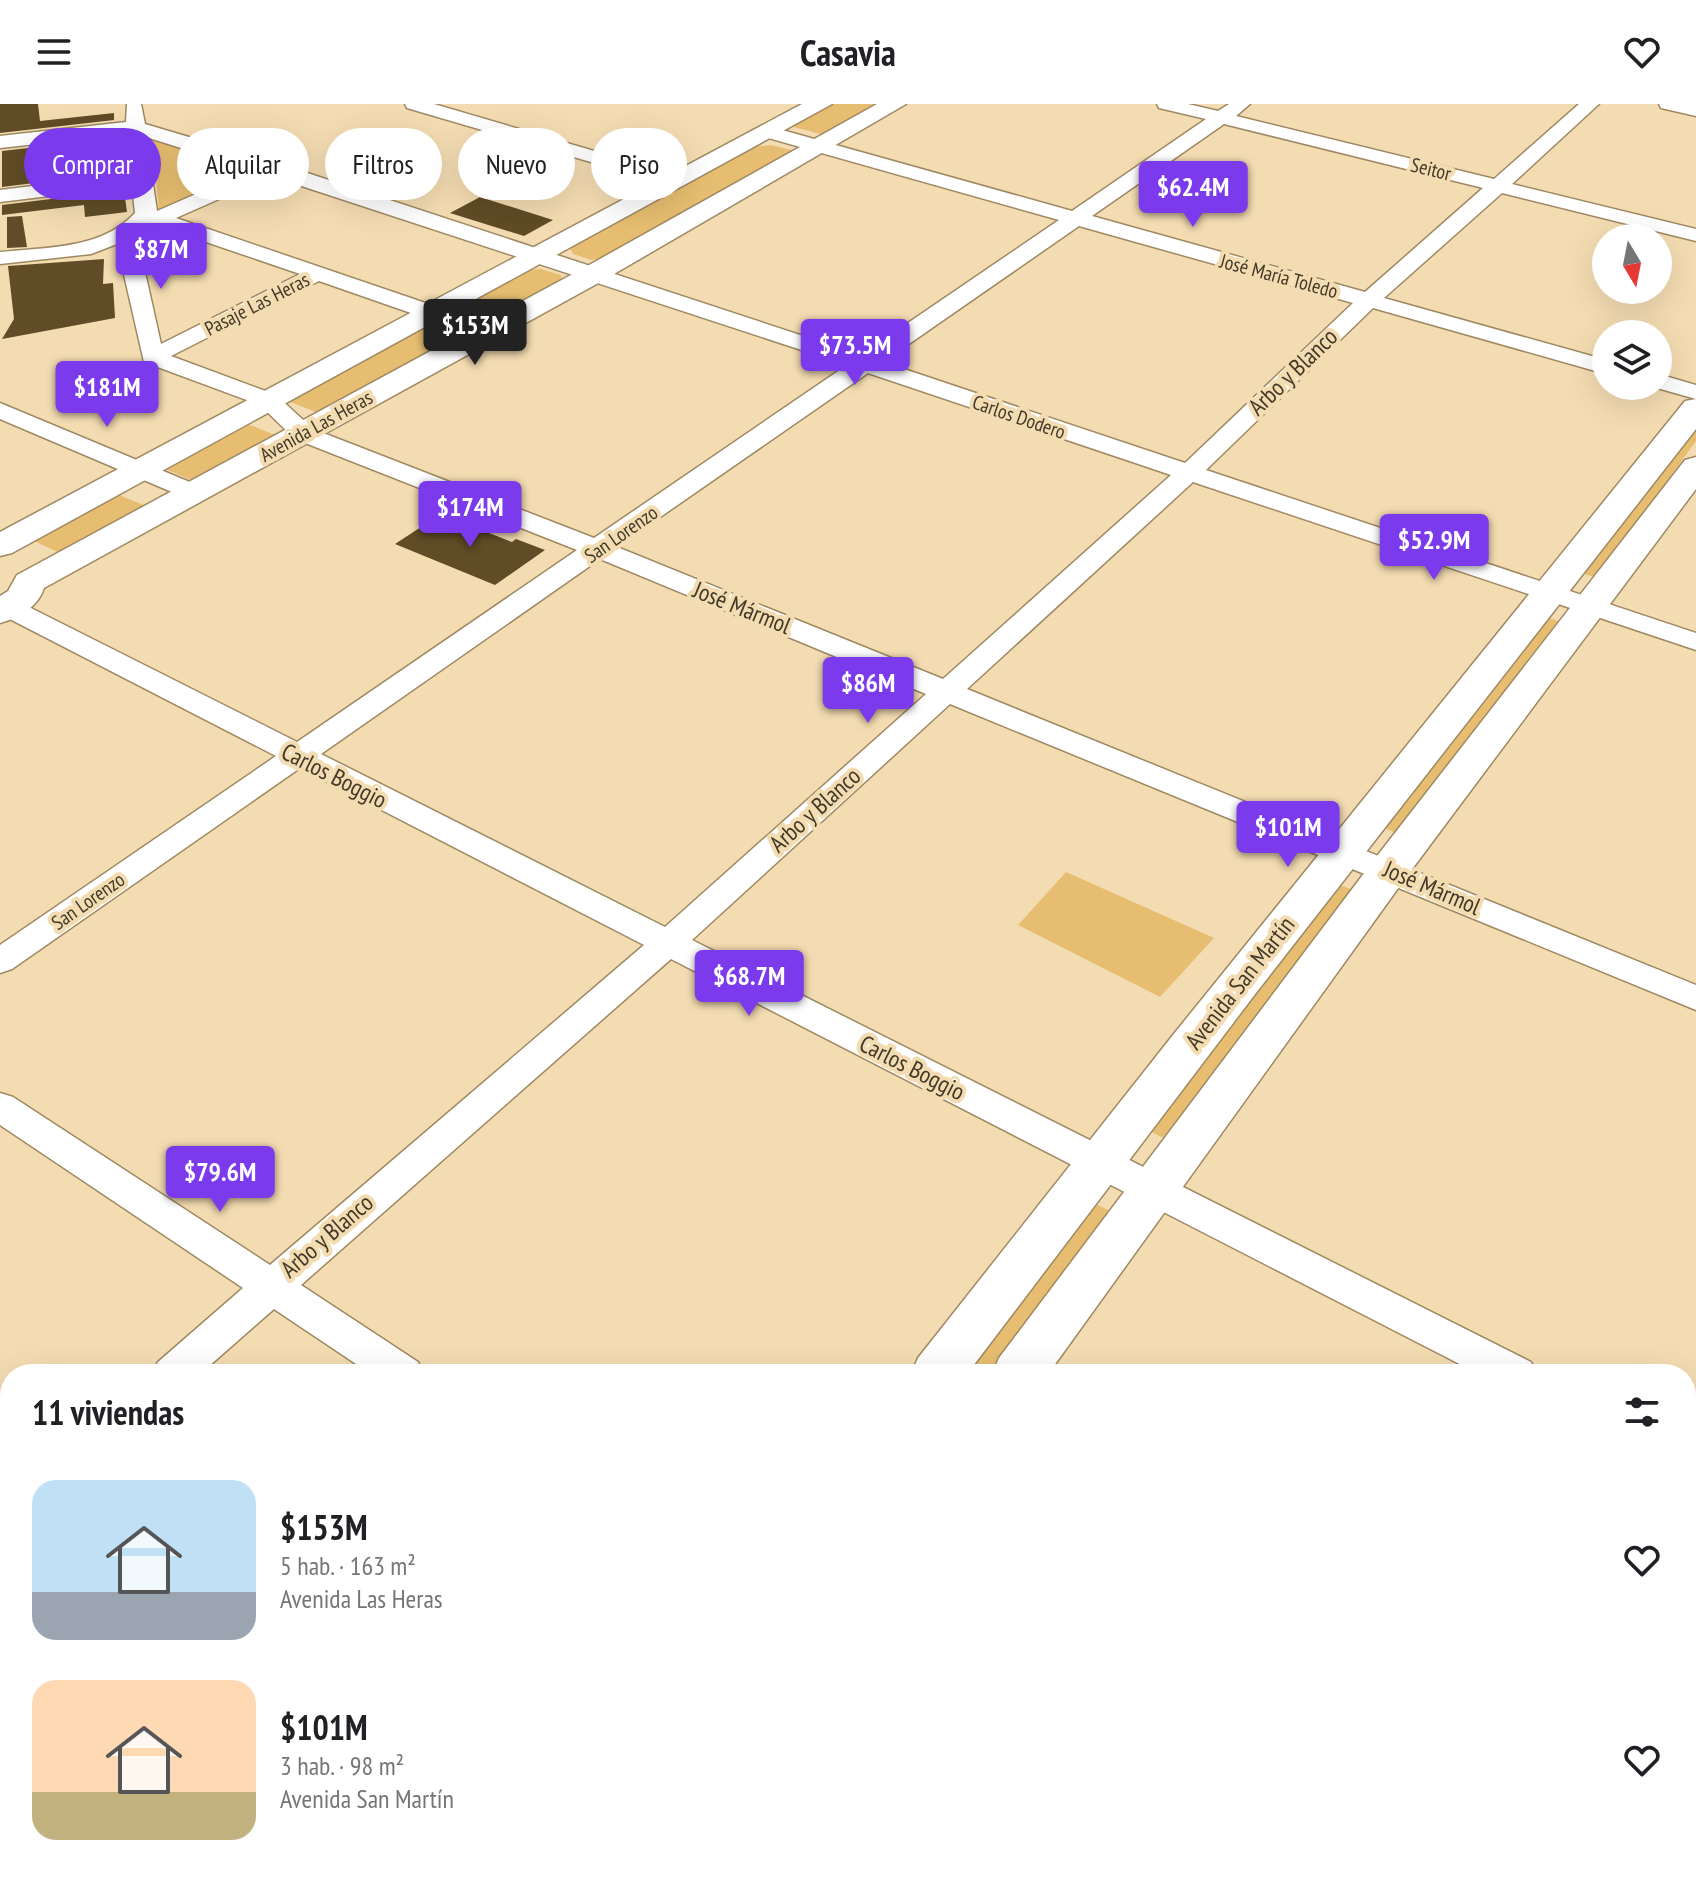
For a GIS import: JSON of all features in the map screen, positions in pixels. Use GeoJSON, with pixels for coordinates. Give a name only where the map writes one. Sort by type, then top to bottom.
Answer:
{"type":"FeatureCollection","features":[{"type":"Feature","properties":{"kind":"main road","name":"Avenida Las Heras"},"geometry":{"type":"LineString","coordinates":[[687,175],[820,104]]}},
{"type":"Feature","properties":{"kind":"main road","name":"Avenida Las Heras"},"geometry":{"type":"LineString","coordinates":[[8,579],[195,493],[485,331],[592,275],[894,104]]}},
{"type":"Feature","properties":{"kind":"main road","name":"Avenida Las Heras"},"geometry":{"type":"LineString","coordinates":[[8,579],[140,470],[641,200]]}},
{"type":"Feature","properties":{"kind":"main road","name":"Avenida San Martín"},"geometry":{"type":"LineString","coordinates":[[1025,1364],[1389,870],[1572,601],[1696,408]]}},
{"type":"Feature","properties":{"kind":"main road","name":"Avenida San Martín"},"geometry":{"type":"LineString","coordinates":[[945,1364],[1098,1162],[1343,852],[1696,467]]}},
{"type":"Feature","properties":{"kind":"street"},"geometry":{"type":"LineString","coordinates":[[0,142],[135,127],[134,104]]}},
{"type":"Feature","properties":{"kind":"street"},"geometry":{"type":"LineString","coordinates":[[414,104],[591,156]]}},
{"type":"Feature","properties":{"kind":"street","name":"Seitor"},"geometry":{"type":"LineString","coordinates":[[1166,104],[1696,235]]}},
{"type":"Feature","properties":{"kind":"street","name":"San Lorenzo"},"geometry":{"type":"LineString","coordinates":[[0,961],[1241,104]]}},
{"type":"Feature","properties":{"kind":"street","name":"Arbo y Blanco"},"geometry":{"type":"LineString","coordinates":[[183,1364],[271,1284],[667,944],[1187,474],[1369,300],[1590,104]]}},
{"type":"Feature","properties":{"kind":"street"},"geometry":{"type":"LineString","coordinates":[[1668,104],[1696,110]]}},
{"type":"Feature","properties":{"kind":"street","name":"Carlos Dodero"},"geometry":{"type":"LineString","coordinates":[[135,127],[177,139]]}},
{"type":"Feature","properties":{"kind":"street","name":"José María Toledo"},"geometry":{"type":"LineString","coordinates":[[768,132],[1592,363]]}},
{"type":"Feature","properties":{"kind":"street","name":"Carlos Dodero"},"geometry":{"type":"LineString","coordinates":[[309,180],[1696,642]]}},
{"type":"Feature","properties":{"kind":"street"},"geometry":{"type":"LineString","coordinates":[[0,196],[24,193]]}},
{"type":"Feature","properties":{"kind":"street"},"geometry":{"type":"LineString","coordinates":[[147,200],[152,216]]}},
{"type":"Feature","properties":{"kind":"street"},"geometry":{"type":"LineString","coordinates":[[0,258],[91,248],[126,235],[152,216],[192,200]]}},
{"type":"Feature","properties":{"kind":"street"},"geometry":{"type":"LineString","coordinates":[[152,216],[485,331]]}},
{"type":"Feature","properties":{"kind":"street"},"geometry":{"type":"LineString","coordinates":[[126,235],[152,357]]}},
{"type":"Feature","properties":{"kind":"street","name":"Pasaje Las Heras"},"geometry":{"type":"LineString","coordinates":[[152,357],[319,273]]}},
{"type":"Feature","properties":{"kind":"street","name":"José Mármol"},"geometry":{"type":"LineString","coordinates":[[152,357],[268,400],[304,434],[599,549],[1696,998]]}},
{"type":"Feature","properties":{"kind":"street"},"geometry":{"type":"LineString","coordinates":[[1672,385],[1696,392]]}},
{"type":"Feature","properties":{"kind":"street"},"geometry":{"type":"LineString","coordinates":[[0,410],[195,493]]}},
{"type":"Feature","properties":{"kind":"street","name":"Carlos Boggio"},"geometry":{"type":"LineString","coordinates":[[8,579],[296,757],[1497,1364]]}},
{"type":"Feature","properties":{"kind":"street"},"geometry":{"type":"LineString","coordinates":[[0,1107],[389,1364]]}},
{"type":"Feature","properties":{"kind":"shaded area"},"geometry":{"type":"Polygon","coordinates":[[[829,104],[879,104],[824,135],[790,126],[829,104]]]}},
{"type":"Feature","properties":{"kind":"shaded area"},"geometry":{"type":"Polygon","coordinates":[[[161,140],[177,145],[177,200],[181,200],[159,210],[161,140]]]}},
{"type":"Feature","properties":{"kind":"shaded area"},"geometry":{"type":"Polygon","coordinates":[[[771,145],[791,150],[792,157],[611,257],[591,260],[573,254],[569,246],[654,200],[687,200],[687,183],[753,147],[771,145]]]}},
{"type":"Feature","properties":{"kind":"shaded area"},"geometry":{"type":"Polygon","coordinates":[[[541,269],[561,275],[562,282],[501,314],[476,316],[463,313],[461,306],[526,270],[541,269]]]}},
{"type":"Feature","properties":{"kind":"shaded area"},"geometry":{"type":"Polygon","coordinates":[[[425,326],[460,338],[323,415],[288,401],[425,326]]]}},
{"type":"Feature","properties":{"kind":"shaded area"},"geometry":{"type":"Polygon","coordinates":[[[1696,418],[1696,441],[1597,578],[1582,573],[1696,418]]]}},
{"type":"Feature","properties":{"kind":"shaded area"},"geometry":{"type":"Polygon","coordinates":[[[245,423],[280,437],[198,483],[163,468],[245,423]]]}},
{"type":"Feature","properties":{"kind":"shaded area"},"geometry":{"type":"Polygon","coordinates":[[[114,493],[151,508],[66,556],[30,539],[114,493]]]}},
{"type":"Feature","properties":{"kind":"shaded area"},"geometry":{"type":"Polygon","coordinates":[[[1547,617],[1564,623],[1402,835],[1383,828],[1547,617]]]}},
{"type":"Feature","properties":{"kind":"shaded area"},"geometry":{"type":"Polygon","coordinates":[[[1066,872],[1214,938],[1160,997],[1018,925],[1066,872]]]}},
{"type":"Feature","properties":{"kind":"shaded area"},"geometry":{"type":"Polygon","coordinates":[[[1333,882],[1353,890],[1170,1141],[1147,1130],[1333,882]]]}},
{"type":"Feature","properties":{"kind":"shaded area"},"geometry":{"type":"Polygon","coordinates":[[[1090,1201],[1110,1211],[995,1364],[966,1364],[1090,1201]]]}},
{"type":"Feature","properties":{"kind":"building"},"geometry":{"type":"Polygon","coordinates":[[[0,104],[38,104],[40,121],[114,113],[114,120],[0,133],[0,104]]]}},
{"type":"Feature","properties":{"kind":"building"},"geometry":{"type":"Polygon","coordinates":[[[24,148],[24,184],[2,187],[2,151],[24,148]]]}},
{"type":"Feature","properties":{"kind":"building"},"geometry":{"type":"Polygon","coordinates":[[[43,200],[125,200],[127,212],[85,217],[84,205],[2,215],[2,205],[43,200]]]}},
{"type":"Feature","properties":{"kind":"building"},"geometry":{"type":"Polygon","coordinates":[[[474,200],[490,200],[553,220],[524,236],[450,213],[474,200]]]}},
{"type":"Feature","properties":{"kind":"building"},"geometry":{"type":"Polygon","coordinates":[[[22,216],[27,247],[7,248],[7,217],[22,216]]]}},
{"type":"Feature","properties":{"kind":"building"},"geometry":{"type":"Polygon","coordinates":[[[104,259],[103,284],[113,283],[115,318],[2,339],[14,319],[8,266],[104,259]]]}},
{"type":"Feature","properties":{"kind":"building"},"geometry":{"type":"Polygon","coordinates":[[[441,514],[512,542],[516,539],[545,550],[495,585],[395,544],[441,514]]]}}]}
